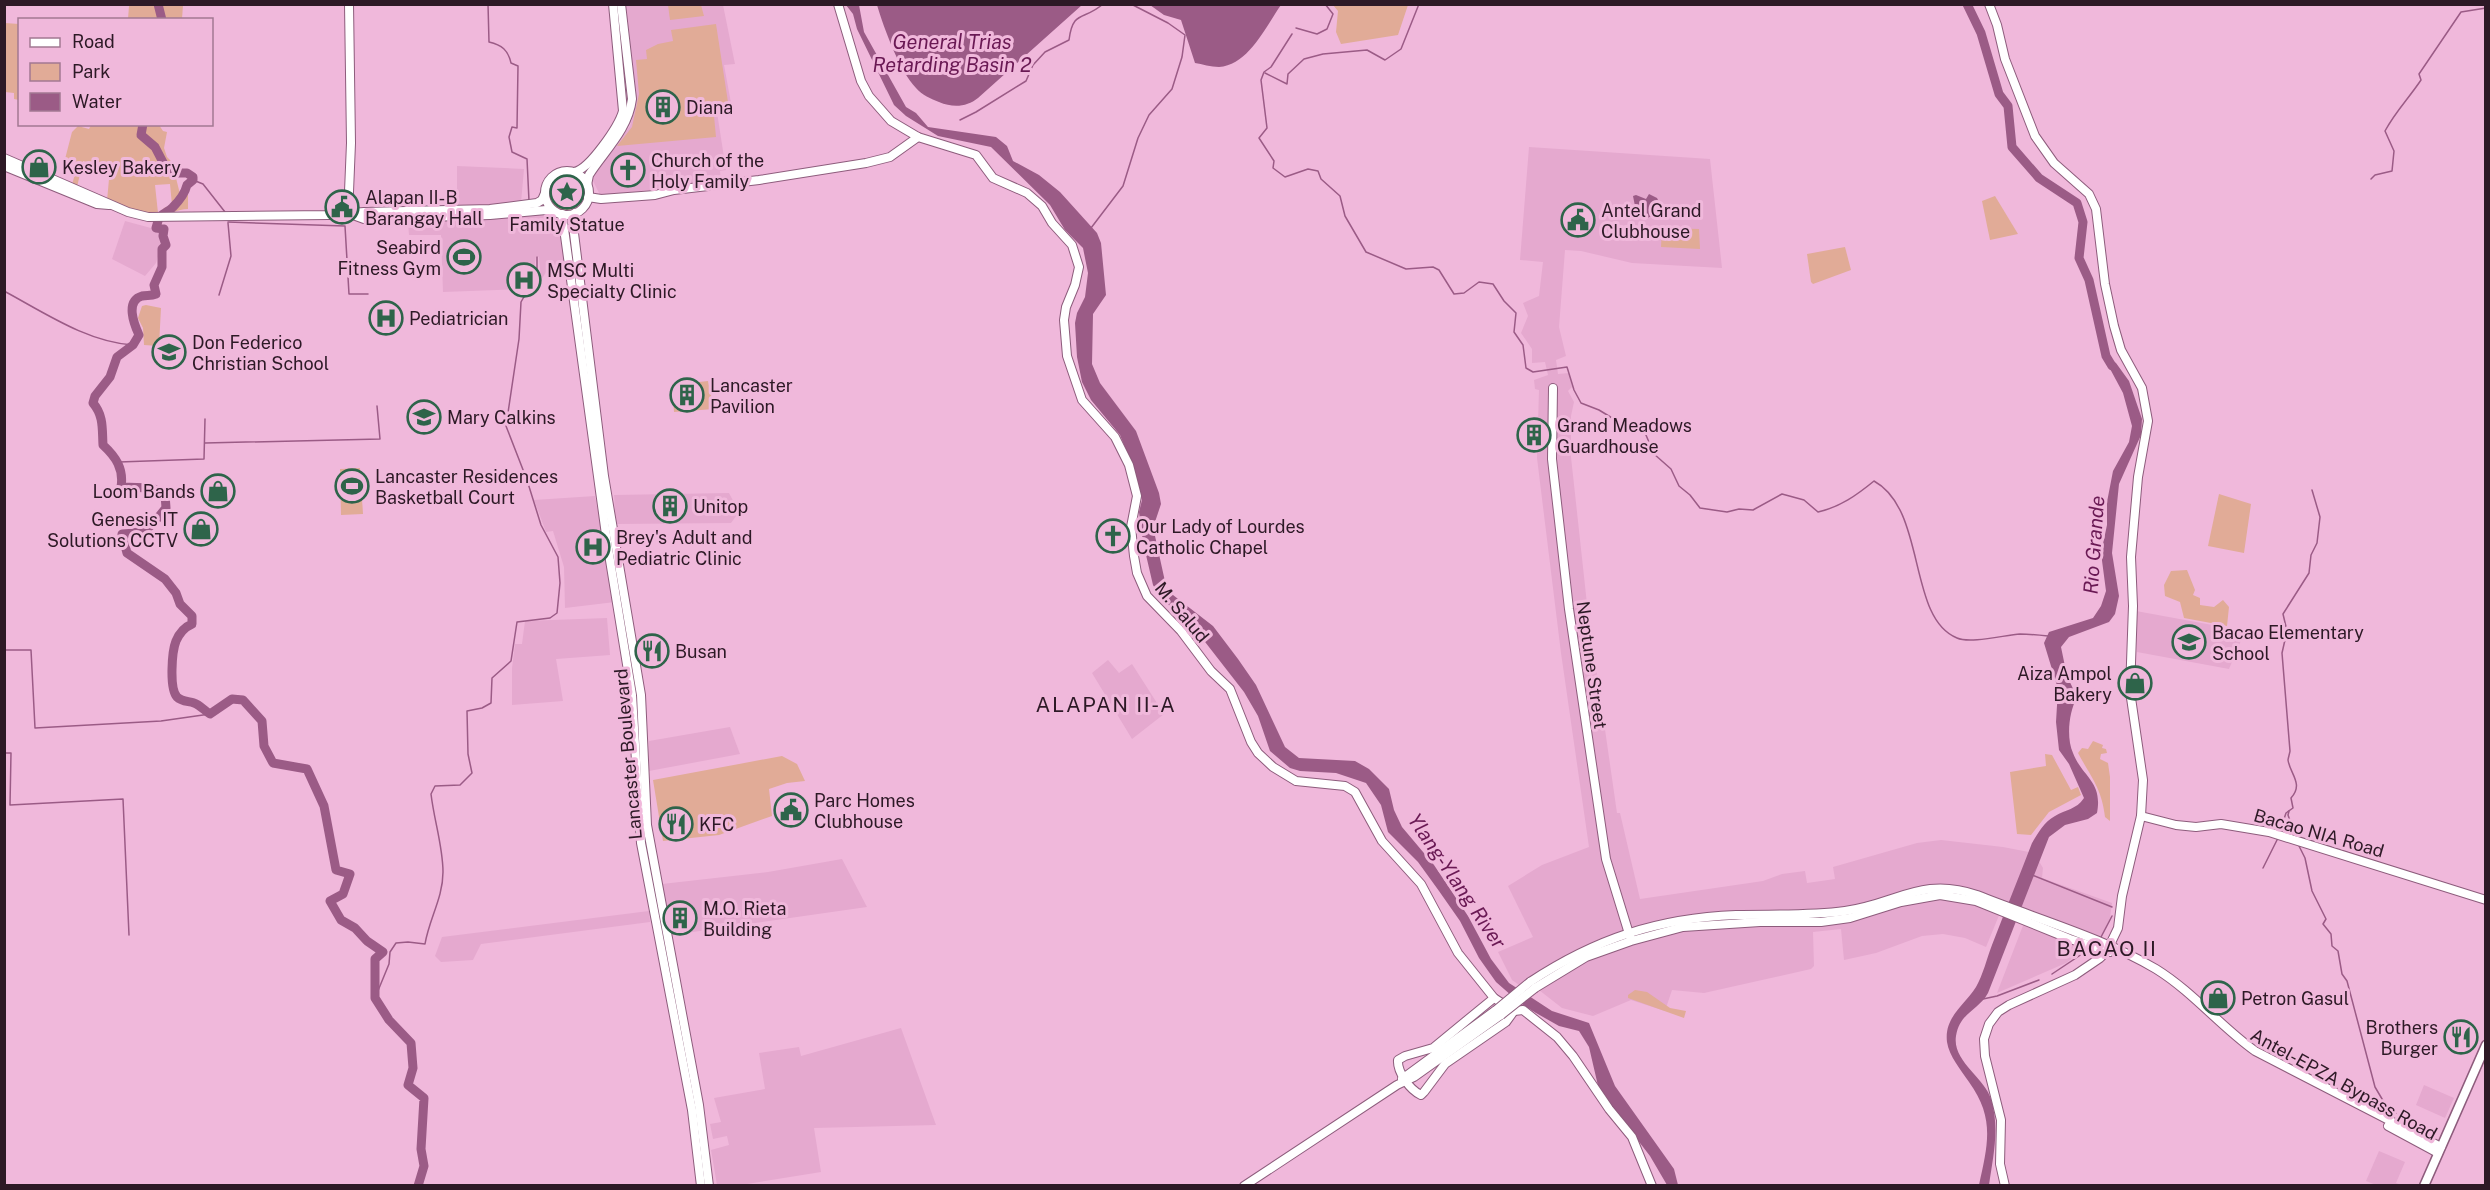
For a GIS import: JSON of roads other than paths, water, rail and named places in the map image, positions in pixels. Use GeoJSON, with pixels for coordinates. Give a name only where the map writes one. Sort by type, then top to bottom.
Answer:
{"type":"FeatureCollection","features":[{"type":"Feature","properties":{"kind":"main road"},"geometry":{"type":"LineString","coordinates":[[349,215],[350,4]]}},
{"type":"Feature","properties":{"kind":"main road"},"geometry":{"type":"LineString","coordinates":[[4,158],[148,217],[349,215],[508,207],[537,203],[543,200],[548,182],[556,174],[574,172],[586,166],[620,121],[623,111],[613,4]]}},
{"type":"Feature","properties":{"kind":"main road"},"geometry":{"type":"LineString","coordinates":[[349,215],[364,219],[490,215],[546,210],[575,213],[584,207],[588,197],[589,175],[626,124],[630,113],[632,99],[621,4]]}},
{"type":"Feature","properties":{"kind":"main road","name":"M. Salud"},"geometry":{"type":"LineString","coordinates":[[838,4],[861,81],[869,96],[891,121],[918,137],[976,155],[993,178],[1027,194],[1042,206],[1052,223],[1072,245],[1079,267],[1066,307],[1067,356],[1082,400],[1115,437],[1128,465],[1137,496],[1131,531],[1137,573],[1151,602],[1192,644],[1211,671],[1230,689],[1251,742],[1258,753],[1296,781],[1345,786],[1355,792],[1382,841],[1421,884],[1453,945],[1494,998]]}},
{"type":"Feature","properties":{"kind":"main road"},"geometry":{"type":"LineString","coordinates":[[1989,4],[1997,25],[2005,59],[2035,136],[2054,163],[2089,194],[2096,208],[2105,284],[2114,326],[2121,350],[2138,379],[2146,400],[2148,421],[2138,477],[2131,556],[2130,691],[2143,780],[2141,816],[2122,896],[2118,928],[2109,949],[2075,975],[2009,1005],[1998,1012],[1989,1024],[1984,1039],[1985,1056],[2002,1126],[2000,1164],[2005,1185]]}},
{"type":"Feature","properties":{"kind":"main road"},"geometry":{"type":"LineString","coordinates":[[588,197],[601,199],[655,195],[674,190],[759,180],[866,163],[890,157],[918,137]]}},
{"type":"Feature","properties":{"kind":"main road"},"geometry":{"type":"LineString","coordinates":[[4,166],[97,204],[112,204]]}},
{"type":"Feature","properties":{"kind":"main road"},"geometry":{"type":"LineString","coordinates":[[574,172],[582,177],[587,185]]}},
{"type":"Feature","properties":{"kind":"main road"},"geometry":{"type":"LineString","coordinates":[[545,193],[546,201],[559,213]]}},
{"type":"Feature","properties":{"kind":"main road","name":"Lancaster Boulevard"},"geometry":{"type":"LineString","coordinates":[[559,213],[636,736],[641,843],[699,1105],[709,1185]]}},
{"type":"Feature","properties":{"kind":"main road","name":"Lancaster Boulevard"},"geometry":{"type":"LineString","coordinates":[[575,213],[572,217],[604,476],[641,695],[647,825],[692,1110],[701,1185]]}},
{"type":"Feature","properties":{"kind":"main road","name":"Neptune Street"},"geometry":{"type":"LineString","coordinates":[[1553,388],[1552,459],[1569,609],[1600,830],[1608,868],[1630,937]]}},
{"type":"Feature","properties":{"kind":"main road"},"geometry":{"type":"LineString","coordinates":[[624,645],[633,644]]}},
{"type":"Feature","properties":{"kind":"main road","name":"Bacao NIA Road"},"geometry":{"type":"LineString","coordinates":[[2141,816],[2176,825],[2196,827],[2221,824],[2269,832],[2355,857],[2486,900]]}},
{"type":"Feature","properties":{"kind":"main road","name":"Antel-EPZA Bypass Road"},"geometry":{"type":"LineString","coordinates":[[1405,1079],[1533,985],[1586,957],[1661,924],[1707,917],[1806,915],[1848,911],[1929,888],[1955,888],[2109,949],[2147,967],[2192,995],[2230,1033],[2268,1060],[2439,1150]]}},
{"type":"Feature","properties":{"kind":"main road"},"geometry":{"type":"LineString","coordinates":[[1514,1011],[1506,1022],[1445,1064],[1421,1095],[1417,1094],[1405,1079],[1398,1066],[1399,1059],[1433,1048],[1494,998],[1514,1011],[1523,1010],[1537,1020],[1573,1056],[1609,1109],[1632,1137],[1652,1185]]}},
{"type":"Feature","properties":{"kind":"main road"},"geometry":{"type":"LineString","coordinates":[[2424,1185],[2486,1045]]}},
{"type":"Feature","properties":{"kind":"main road"},"geometry":{"type":"LineString","coordinates":[[1244,1185],[1405,1079]]}},
{"type":"Feature","properties":{"kind":"water","name":"General Trias Retarding Basin 2"},"geometry":{"type":"Polygon","coordinates":[[[877,4],[1082,5],[978,98],[965,105],[955,106],[944,104],[927,96],[910,80],[893,48],[877,4]]]}},
{"type":"Feature","properties":{"kind":"water"},"geometry":{"type":"Polygon","coordinates":[[[846,5],[859,5],[864,32],[906,107],[916,113],[928,127],[996,137],[1007,146],[1013,161],[1039,175],[1060,192],[1097,233],[1101,243],[1106,295],[1093,314],[1092,364],[1100,383],[1136,431],[1159,493],[1161,504],[1155,522],[1155,536],[1166,586],[1173,595],[1213,626],[1238,659],[1256,685],[1285,747],[1299,758],[1355,761],[1369,769],[1389,789],[1394,810],[1402,827],[1434,865],[1468,916],[1491,959],[1509,983],[1552,1011],[1589,1023],[1615,1086],[1674,1169],[1678,1185],[1667,1185],[1650,1156],[1599,1090],[1589,1047],[1579,1031],[1559,1026],[1536,1013],[1520,1003],[1496,982],[1479,958],[1460,921],[1439,891],[1418,862],[1388,832],[1381,805],[1366,783],[1336,773],[1300,771],[1290,768],[1270,751],[1258,716],[1244,692],[1188,620],[1161,599],[1153,585],[1143,542],[1139,512],[1142,500],[1135,472],[1120,435],[1091,400],[1082,382],[1077,357],[1075,323],[1085,297],[1088,273],[1083,248],[1065,230],[1050,205],[991,147],[938,136],[906,116],[894,105],[857,29],[853,14],[846,5]]]}},
{"type":"Feature","properties":{"kind":"water"},"geometry":{"type":"Polygon","coordinates":[[[1150,5],[1281,5],[1248,52],[1230,65],[1219,67],[1195,63],[1181,20],[1164,15],[1150,5]]]}},
{"type":"Feature","properties":{"kind":"water"},"geometry":{"type":"Polygon","coordinates":[[[1649,194],[1657,198],[1659,202],[1652,216],[1647,218],[1633,211],[1635,206],[1633,196],[1646,199],[1649,194]]]}},
{"type":"Feature","properties":{"kind":"water"},"geometry":{"type":"Polygon","coordinates":[[[2106,356],[2116,363],[2129,381],[2142,419],[2141,435],[2119,484],[2112,553],[2119,596],[2115,614],[2109,622],[2069,637],[2061,647],[2067,676],[2077,697],[2069,725],[2071,747],[2077,761],[2094,786],[2098,802],[2097,813],[2088,819],[2065,825],[2049,837],[1988,993],[1965,1017],[1958,1028],[1956,1045],[1959,1053],[1988,1091],[1994,1110],[1995,1142],[1989,1185],[1979,1185],[1987,1144],[1986,1120],[1977,1095],[1950,1052],[1947,1033],[1956,1012],[1971,994],[1983,972],[2032,843],[2051,818],[2074,807],[2084,798],[2069,764],[2059,750],[2056,722],[2058,689],[2044,643],[2049,632],[2093,618],[2101,606],[2106,591],[2101,553],[2107,525],[2107,502],[2113,471],[2129,442],[2132,426],[2123,393],[2108,365],[2106,356]]]}},
{"type":"Feature","properties":{"kind":"waterway"},"geometry":{"type":"LineString","coordinates":[[158,4],[162,18]]}},
{"type":"Feature","properties":{"kind":"waterway"},"geometry":{"type":"LineString","coordinates":[[488,4],[489,42],[504,49],[511,63],[518,66],[517,128],[512,127],[509,137],[512,152],[527,159],[529,201]]}},
{"type":"Feature","properties":{"kind":"waterway"},"geometry":{"type":"LineString","coordinates":[[960,120],[1026,81],[1033,65],[1045,52],[1069,40],[1073,24],[1077,19],[1103,4]]}},
{"type":"Feature","properties":{"kind":"waterway"},"geometry":{"type":"LineString","coordinates":[[1091,228],[1123,186],[1138,138],[1149,115],[1172,89],[1182,57],[1185,35],[1168,23],[1131,4]]}},
{"type":"Feature","properties":{"kind":"waterway"},"geometry":{"type":"LineString","coordinates":[[1296,28],[1317,34],[1327,29],[1333,14],[1325,4]]}},
{"type":"Feature","properties":{"kind":"waterway"},"geometry":{"type":"LineString","coordinates":[[1265,73],[1287,84],[1288,74],[1304,59],[1323,54],[1367,50],[1385,60],[1401,49],[1419,4]]}},
{"type":"Feature","properties":{"kind":"waterway","name":"Rio Grande"},"geometry":{"type":"LineString","coordinates":[[1967,4],[1981,33],[1999,94],[2008,106],[2012,147],[2039,178],[2077,203],[2083,222],[2079,258],[2089,280],[2106,356],[2112,366]]}},
{"type":"Feature","properties":{"kind":"waterway"},"geometry":{"type":"LineString","coordinates":[[2371,179],[2375,175],[2392,171],[2394,151],[2385,131],[2421,80],[2419,74],[2461,12],[2486,8]]}},
{"type":"Feature","properties":{"kind":"waterway"},"geometry":{"type":"LineString","coordinates":[[1292,34],[1271,67],[1264,72],[1261,80],[1267,128],[1259,138],[1274,161],[1273,168],[1285,177],[1308,169],[1318,171],[1321,179],[1340,196],[1345,216],[1366,252],[1406,269],[1433,267],[1439,270],[1454,294],[1464,293],[1479,282],[1493,284],[1504,301],[1516,313],[1514,332],[1523,345],[1526,368],[1533,372],[1567,367],[1574,390],[1581,403],[1599,410],[1622,424],[1636,424],[1643,428],[1654,454],[1671,469],[1679,486],[1700,508],[1727,512],[1739,509],[1753,510],[1782,494],[1804,500],[1818,512],[1848,500],[1874,481],[1891,495],[1902,515],[1930,609],[1941,627],[1963,640],[2020,634],[2048,636]]}},
{"type":"Feature","properties":{"kind":"waterway"},"geometry":{"type":"LineString","coordinates":[[143,126],[141,135],[155,147],[167,170],[173,173],[187,173],[193,177],[177,202],[160,217]]}},
{"type":"Feature","properties":{"kind":"waterway"},"geometry":{"type":"LineString","coordinates":[[193,180],[203,184],[225,212]]}},
{"type":"Feature","properties":{"kind":"waterway"},"geometry":{"type":"LineString","coordinates":[[158,221],[156,228],[164,229],[163,236],[166,245],[162,249],[162,267],[154,285],[156,294],[142,296],[134,303],[132,313],[139,335],[133,345],[117,357],[110,377],[95,396],[93,403],[101,418],[103,445],[112,454],[120,469],[121,487],[152,488],[165,494],[166,508],[152,525],[143,531],[122,534],[127,553],[165,579],[176,593],[180,604],[192,616],[192,624],[181,633],[176,641],[172,661],[173,686],[177,697],[196,704],[210,714],[232,699],[243,700],[262,721],[264,746],[273,763],[307,769],[324,806],[336,870],[350,874],[343,894],[330,901],[341,920],[355,928],[367,941],[383,952],[375,959],[375,998],[389,1020],[411,1043],[413,1068],[408,1085],[424,1098],[421,1149],[424,1166],[418,1186]]}},
{"type":"Feature","properties":{"kind":"waterway"},"geometry":{"type":"LineString","coordinates":[[228,222],[345,226],[349,294],[368,294]]}},
{"type":"Feature","properties":{"kind":"waterway"},"geometry":{"type":"LineString","coordinates":[[219,295],[231,256],[228,223]]}},
{"type":"Feature","properties":{"kind":"waterway"},"geometry":{"type":"LineString","coordinates":[[375,998],[389,964],[390,952],[396,943],[425,944],[441,891],[443,872],[442,853],[431,794],[435,786],[460,785],[472,773],[468,754],[467,711],[482,708],[491,703],[492,678],[511,661],[517,622],[550,618],[557,613],[560,583],[558,557],[541,525],[506,426],[519,339],[521,302],[537,274],[537,257]]}},
{"type":"Feature","properties":{"kind":"waterway"},"geometry":{"type":"LineString","coordinates":[[4,291],[83,332],[116,343],[133,345]]}},
{"type":"Feature","properties":{"kind":"waterway"},"geometry":{"type":"LineString","coordinates":[[205,443],[380,439],[377,406]]}},
{"type":"Feature","properties":{"kind":"waterway"},"geometry":{"type":"LineString","coordinates":[[119,462],[204,459],[205,419]]}},
{"type":"Feature","properties":{"kind":"waterway"},"geometry":{"type":"LineString","coordinates":[[2280,831],[2286,813],[2293,808],[2291,798],[2296,788],[2288,760],[2290,751],[2282,653],[2287,631],[2283,614],[2309,573],[2311,555],[2317,543],[2320,517],[2312,490]]}},
{"type":"Feature","properties":{"kind":"waterway"},"geometry":{"type":"LineString","coordinates":[[4,650],[31,650],[35,728],[161,721],[210,714]]}},
{"type":"Feature","properties":{"kind":"waterway"},"geometry":{"type":"LineString","coordinates":[[4,753],[11,753],[10,805],[123,799],[129,935]]}},
{"type":"Feature","properties":{"kind":"waterway"},"geometry":{"type":"LineString","coordinates":[[2289,811],[2288,815],[2295,835]]}},
{"type":"Feature","properties":{"kind":"waterway"},"geometry":{"type":"LineString","coordinates":[[2263,868],[2278,838]]}},
{"type":"Feature","properties":{"kind":"waterway"},"geometry":{"type":"LineString","coordinates":[[2299,846],[2305,858],[2312,891],[2326,919],[2323,924],[2331,934],[2332,946],[2338,951],[2342,974],[2347,981],[2375,1087],[2385,1104],[2396,1113]]}},
{"type":"Feature","properties":{"kind":"waterway"},"geometry":{"type":"LineString","coordinates":[[2032,875],[2112,907]]}},
{"type":"Feature","properties":{"kind":"waterway"},"geometry":{"type":"LineString","coordinates":[[2100,939],[2112,916]]}},
{"type":"Feature","properties":{"kind":"waterway"},"geometry":{"type":"LineString","coordinates":[[2052,974],[2085,952]]}},
{"type":"Feature","properties":{"kind":"waterway"},"geometry":{"type":"LineString","coordinates":[[1983,999],[2039,980]]}},
{"type":"Feature","properties":{"kind":"place","name":"Diana"},"geometry":{"type":"Point","coordinates":[663,107]}},
{"type":"Feature","properties":{"kind":"place","name":"Kesley Bakery"},"geometry":{"type":"Point","coordinates":[39,167]}},
{"type":"Feature","properties":{"kind":"place","name":"Church of the Holy Family"},"geometry":{"type":"Point","coordinates":[628,170]}},
{"type":"Feature","properties":{"kind":"place","name":"Family Statue"},"geometry":{"type":"Point","coordinates":[567,192]}},
{"type":"Feature","properties":{"kind":"place","name":"Alapan II-B Barangay Hall"},"geometry":{"type":"Point","coordinates":[342,207]}},
{"type":"Feature","properties":{"kind":"place","name":"Antel Grand Clubhouse"},"geometry":{"type":"Point","coordinates":[1578,220]}},
{"type":"Feature","properties":{"kind":"place","name":"Seabird Fitness Gym"},"geometry":{"type":"Point","coordinates":[464,257]}},
{"type":"Feature","properties":{"kind":"place","name":"MSC Multi Specialty Clinic"},"geometry":{"type":"Point","coordinates":[524,280]}},
{"type":"Feature","properties":{"kind":"place","name":"Pediatrician"},"geometry":{"type":"Point","coordinates":[386,318]}},
{"type":"Feature","properties":{"kind":"place","name":"Don Federico Christian School"},"geometry":{"type":"Point","coordinates":[169,352]}},
{"type":"Feature","properties":{"kind":"place","name":"Lancaster Pavilion"},"geometry":{"type":"Point","coordinates":[687,395]}},
{"type":"Feature","properties":{"kind":"place","name":"Mary Calkins"},"geometry":{"type":"Point","coordinates":[424,417]}},
{"type":"Feature","properties":{"kind":"place","name":"Grand Meadows Guardhouse"},"geometry":{"type":"Point","coordinates":[1534,435]}},
{"type":"Feature","properties":{"kind":"place","name":"Lancaster Residences Basketball Court"},"geometry":{"type":"Point","coordinates":[352,486]}},
{"type":"Feature","properties":{"kind":"place","name":"Loom Bands"},"geometry":{"type":"Point","coordinates":[218,491]}},
{"type":"Feature","properties":{"kind":"place","name":"Unitop"},"geometry":{"type":"Point","coordinates":[670,506]}},
{"type":"Feature","properties":{"kind":"place","name":"Genesis IT Solutions CCTV"},"geometry":{"type":"Point","coordinates":[201,529]}},
{"type":"Feature","properties":{"kind":"place","name":"Our Lady of Lourdes Catholic Chapel"},"geometry":{"type":"Point","coordinates":[1113,536]}},
{"type":"Feature","properties":{"kind":"place","name":"Brey's Adult and Pediatric Clinic"},"geometry":{"type":"Point","coordinates":[593,547]}},
{"type":"Feature","properties":{"kind":"place","name":"Bacao Elementary School"},"geometry":{"type":"Point","coordinates":[2189,642]}},
{"type":"Feature","properties":{"kind":"place","name":"Busan"},"geometry":{"type":"Point","coordinates":[652,651]}},
{"type":"Feature","properties":{"kind":"place","name":"Aiza Ampol Bakery"},"geometry":{"type":"Point","coordinates":[2135,683]}},
{"type":"Feature","properties":{"kind":"place","name":"Parc Homes Clubhouse"},"geometry":{"type":"Point","coordinates":[791,810]}},
{"type":"Feature","properties":{"kind":"place","name":"KFC"},"geometry":{"type":"Point","coordinates":[676,824]}},
{"type":"Feature","properties":{"kind":"place","name":"M.O. Rieta Building"},"geometry":{"type":"Point","coordinates":[680,918]}},
{"type":"Feature","properties":{"kind":"place","name":"Petron Gasul"},"geometry":{"type":"Point","coordinates":[2218,998]}},
{"type":"Feature","properties":{"kind":"place","name":"Brothers Burger"},"geometry":{"type":"Point","coordinates":[2461,1037]}},
{"type":"Feature","properties":{"kind":"district","name":"ALAPAN II-A"},"geometry":{"type":"Point","coordinates":[1106,704]}},
{"type":"Feature","properties":{"kind":"district","name":"BACAO II"},"geometry":{"type":"Point","coordinates":[2107,948]}},
{"type":"Feature","properties":{"kind":"water label","name":"Ylang-Ylang River"},"geometry":{"type":"Point","coordinates":[1457,881]}}]}
